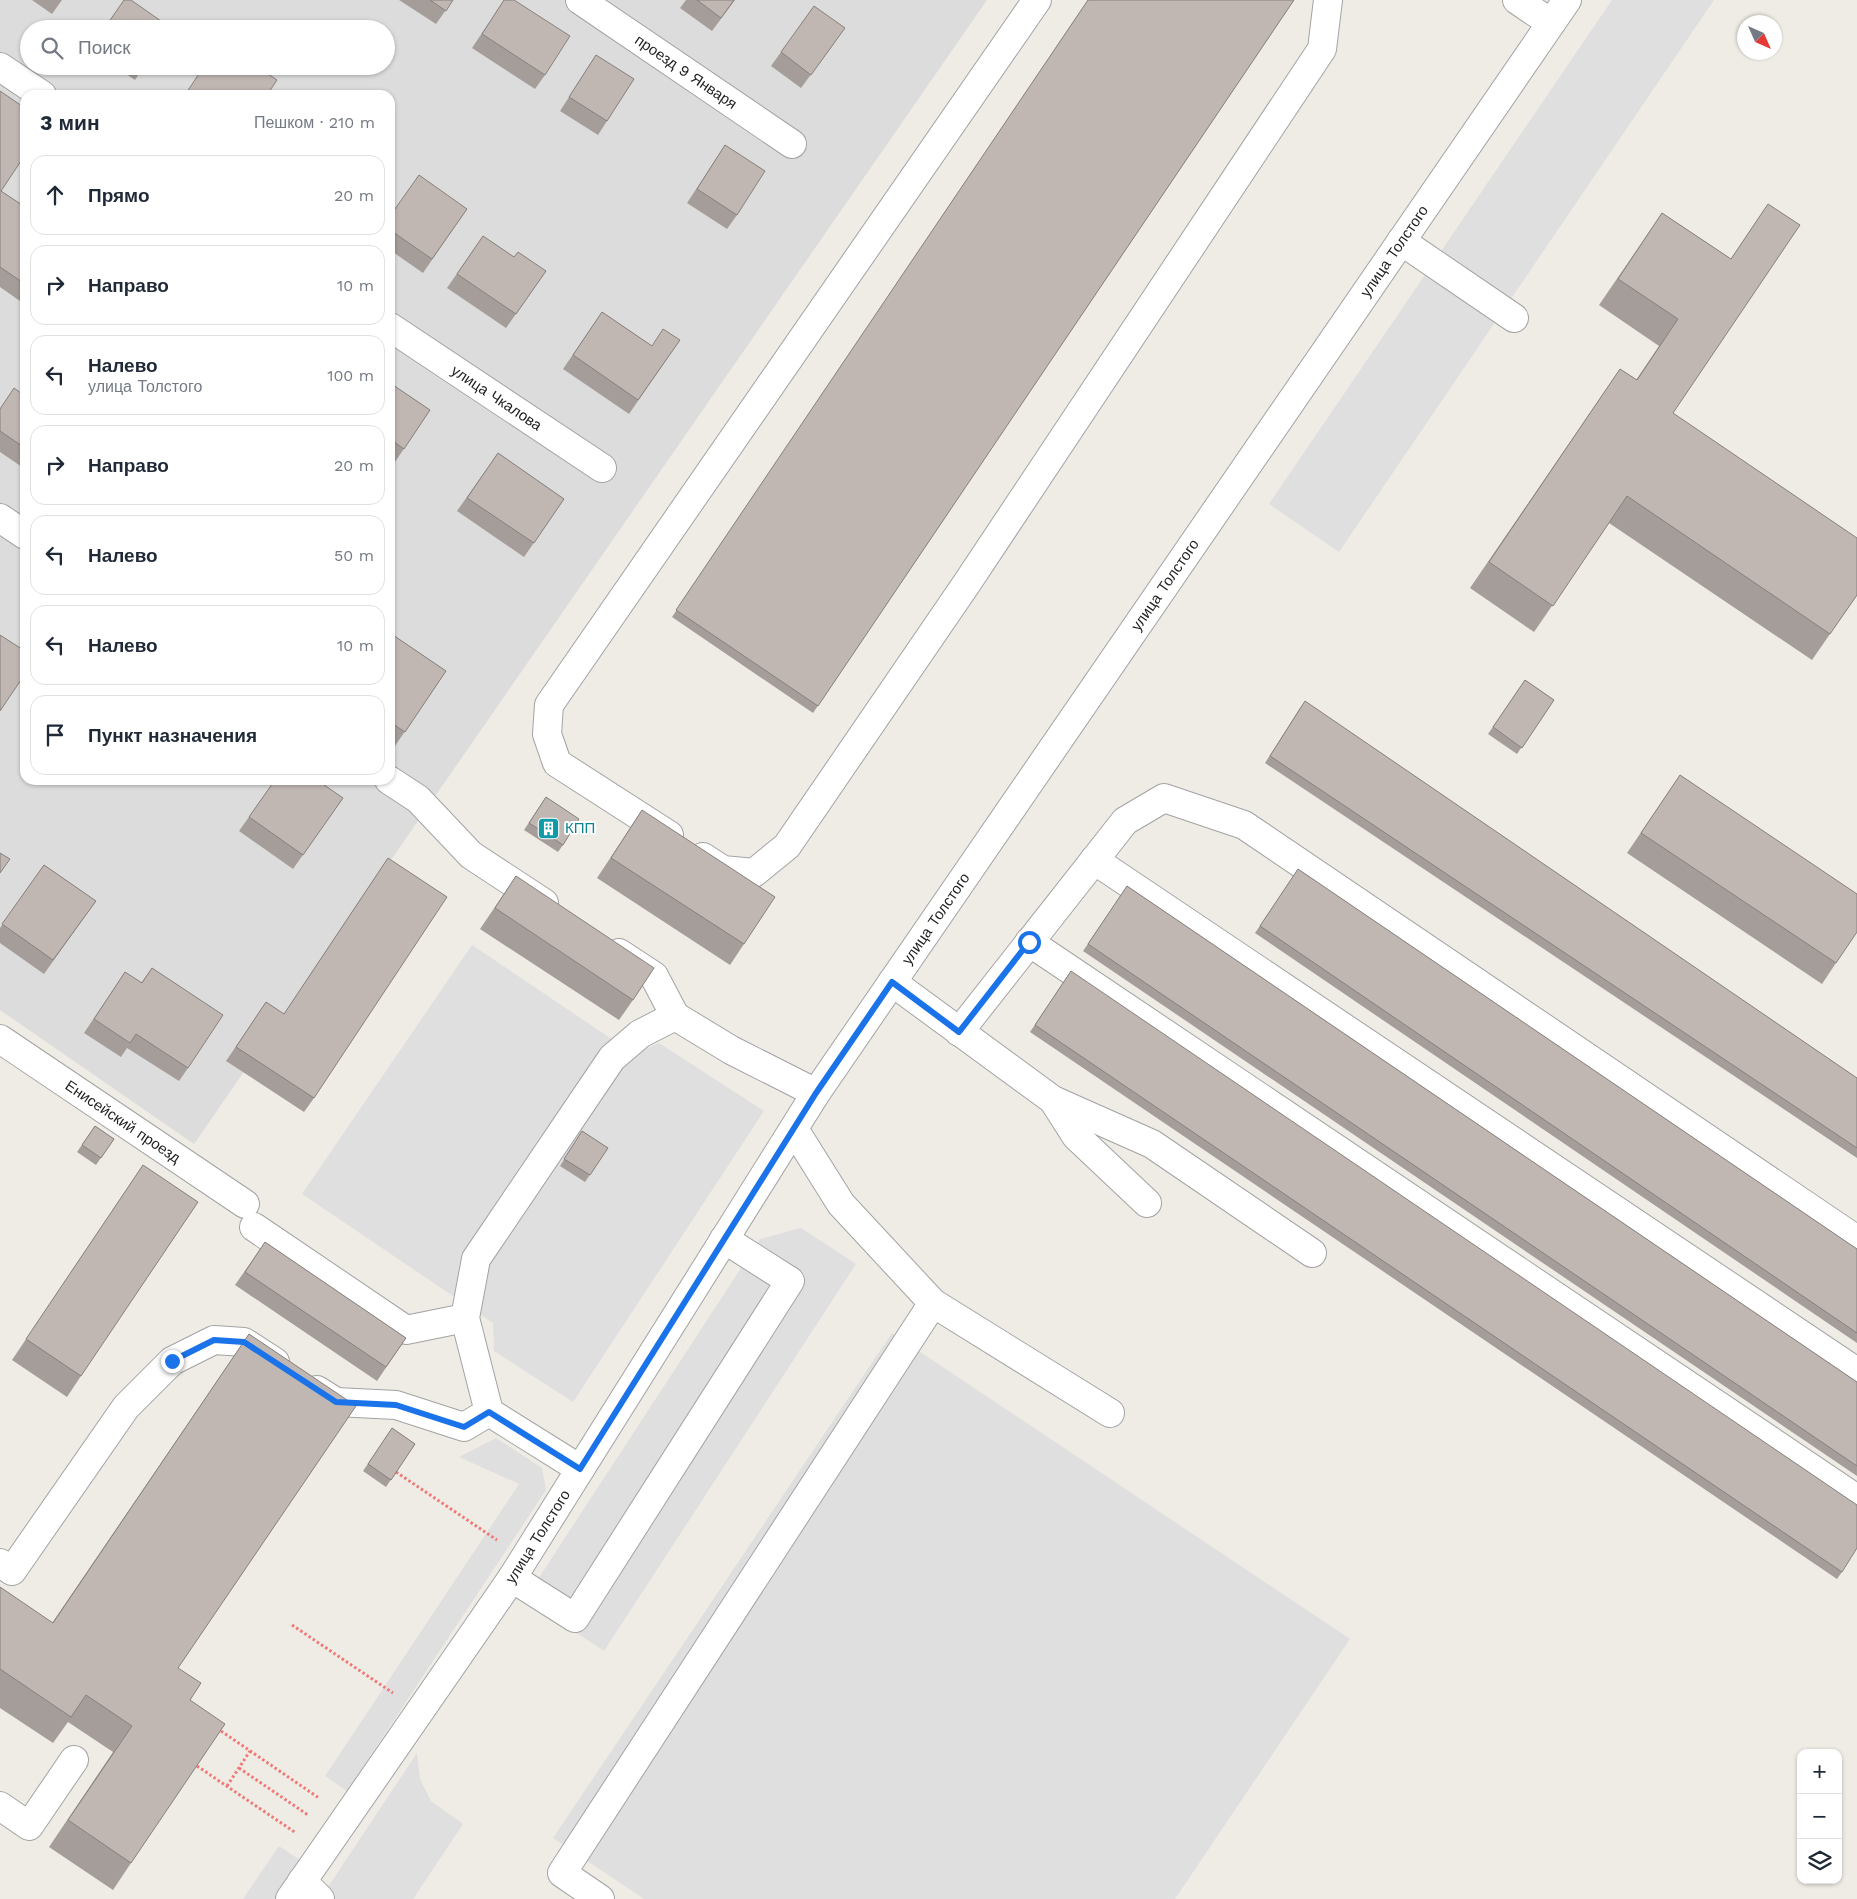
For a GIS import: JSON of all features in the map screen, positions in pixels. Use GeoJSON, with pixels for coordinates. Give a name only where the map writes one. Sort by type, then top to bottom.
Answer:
{"type":"FeatureCollection","features":[{"type":"Feature","properties":{"kind":"street","name":"проезд 9 Января"},"geometry":{"type":"LineString","coordinates":[[580,0],[792,144]]}},
{"type":"Feature","properties":{"kind":"street"},"geometry":{"type":"LineString","coordinates":[[1037,0],[549,705],[547,734],[557,763],[723,870],[754,873],[787,846],[968,583],[1322,49],[1328,0]]}},
{"type":"Feature","properties":{"kind":"street"},"geometry":{"type":"LineString","coordinates":[[1517,0],[1551,23]]}},
{"type":"Feature","properties":{"kind":"street","name":"улица Толстого"},"geometry":{"type":"LineString","coordinates":[[304,1893],[335,1833],[518,1568],[816,1093],[1567,0]]}},
{"type":"Feature","properties":{"kind":"street"},"geometry":{"type":"LineString","coordinates":[[0,67],[34,90]]}},
{"type":"Feature","properties":{"kind":"street"},"geometry":{"type":"LineString","coordinates":[[1401,241],[1514,318]]}},
{"type":"Feature","properties":{"kind":"street","name":"улица Чкалова"},"geometry":{"type":"LineString","coordinates":[[395,330],[602,468]]}},
{"type":"Feature","properties":{"kind":"street"},"geometry":{"type":"LineString","coordinates":[[0,518],[20,532]]}},
{"type":"Feature","properties":{"kind":"street"},"geometry":{"type":"LineString","coordinates":[[395,784],[418,799],[471,855],[563,916]]}},
{"type":"Feature","properties":{"kind":"street"},"geometry":{"type":"LineString","coordinates":[[959,1032],[1125,821],[1164,798],[1244,825],[1857,1240]]}},
{"type":"Feature","properties":{"kind":"street"},"geometry":{"type":"LineString","coordinates":[[1094,860],[1857,1372]]}},
{"type":"Feature","properties":{"kind":"street"},"geometry":{"type":"LineString","coordinates":[[596,938],[654,976],[675,1016],[731,1050],[816,1093]]}},
{"type":"Feature","properties":{"kind":"street"},"geometry":{"type":"LineString","coordinates":[[1029,942],[1857,1499]]}},
{"type":"Feature","properties":{"kind":"street"},"geometry":{"type":"LineString","coordinates":[[892,982],[1053,1100],[1152,1144],[1312,1253]]}},
{"type":"Feature","properties":{"kind":"street"},"geometry":{"type":"LineString","coordinates":[[580,1469],[489,1412],[465,1318],[476,1259],[612,1058],[640,1034],[675,1016]]}},
{"type":"Feature","properties":{"kind":"street","name":"Енисейский проезд"},"geometry":{"type":"LineString","coordinates":[[0,1039],[249,1215],[406,1330],[465,1318]]}},
{"type":"Feature","properties":{"kind":"street"},"geometry":{"type":"LineString","coordinates":[[1053,1100],[1076,1136],[1147,1203]]}},
{"type":"Feature","properties":{"kind":"street"},"geometry":{"type":"LineString","coordinates":[[794,1129],[841,1204],[934,1303],[1110,1413]]}},
{"type":"Feature","properties":{"kind":"street"},"geometry":{"type":"LineString","coordinates":[[518,1568],[575,1618],[790,1281],[724,1239]]}},
{"type":"Feature","properties":{"kind":"street"},"geometry":{"type":"LineString","coordinates":[[600,1899],[562,1873],[934,1303]]}},
{"type":"Feature","properties":{"kind":"street"},"geometry":{"type":"LineString","coordinates":[[0,1562],[12,1571],[126,1407],[172,1361],[214,1340],[244,1342],[336,1402],[396,1405],[464,1427],[489,1412]]}},
{"type":"Feature","properties":{"kind":"street"},"geometry":{"type":"LineString","coordinates":[[0,1806],[29,1826],[74,1760]]}},
{"type":"Feature","properties":{"kind":"path"},"geometry":{"type":"LineString","coordinates":[[396,1472],[518,1568]]}},
{"type":"Feature","properties":{"kind":"path"},"geometry":{"type":"LineString","coordinates":[[292,1625],[420,1711]]}},
{"type":"Feature","properties":{"kind":"path"},"geometry":{"type":"LineString","coordinates":[[221,1731],[250,1751],[335,1833]]}},
{"type":"Feature","properties":{"kind":"path"},"geometry":{"type":"LineString","coordinates":[[227,1786],[250,1751]]}},
{"type":"Feature","properties":{"kind":"path"},"geometry":{"type":"LineString","coordinates":[[197,1766],[227,1786],[335,1833]]}},
{"type":"Feature","properties":{"kind":"path"},"geometry":{"type":"LineString","coordinates":[[239,1768],[335,1833]]}},
{"type":"Feature","properties":{"kind":"shaded area"},"geometry":{"type":"Polygon","coordinates":[[[0,0],[987,0],[194,1144],[0,1010],[0,0]]]}},
{"type":"Feature","properties":{"kind":"shaded area"},"geometry":{"type":"Polygon","coordinates":[[[1612,0],[1714,0],[1339,552],[1269,504],[1612,0]]]}},
{"type":"Feature","properties":{"kind":"shaded area"},"geometry":{"type":"Polygon","coordinates":[[[472,945],[634,1054],[659,1043],[764,1111],[573,1402],[494,1351],[493,1323],[302,1194],[472,945]]]}},
{"type":"Feature","properties":{"kind":"shaded area"},"geometry":{"type":"Polygon","coordinates":[[[801,1228],[856,1264],[604,1651],[525,1599],[760,1239],[801,1228]]]}},
{"type":"Feature","properties":{"kind":"shaded area"},"geometry":{"type":"Polygon","coordinates":[[[892,1333],[1350,1639],[1175,1899],[644,1899],[553,1838],[892,1333]]]}},
{"type":"Feature","properties":{"kind":"shaded area"},"geometry":{"type":"Polygon","coordinates":[[[496,1438],[542,1468],[546,1490],[347,1791],[325,1776],[519,1484],[459,1457],[496,1438]]]}},
{"type":"Feature","properties":{"kind":"shaded area"},"geometry":{"type":"Polygon","coordinates":[[[417,1753],[420,1779],[431,1801],[463,1824],[413,1899],[320,1899],[417,1753]]]}},
{"type":"Feature","properties":{"kind":"shaded area"},"geometry":{"type":"Polygon","coordinates":[[[279,1846],[300,1860],[274,1899],[243,1899],[279,1846]]]}},
{"type":"Feature","properties":{"kind":"building"},"geometry":{"type":"Polygon","coordinates":[[[124,0],[131,0],[160,20],[110,20],[124,0]]]}},
{"type":"Feature","properties":{"kind":"building"},"geometry":{"type":"Polygon","coordinates":[[[430,0],[453,0],[446,11],[430,0]]]}},
{"type":"Feature","properties":{"kind":"building"},"geometry":{"type":"Polygon","coordinates":[[[504,0],[514,0],[570,36],[545,75],[482,34],[504,0]]]}},
{"type":"Feature","properties":{"kind":"building"},"geometry":{"type":"Polygon","coordinates":[[[697,0],[734,0],[721,18],[697,0]]]}},
{"type":"Feature","properties":{"kind":"building"},"geometry":{"type":"Polygon","coordinates":[[[1088,0],[1294,0],[818,706],[676,610],[1088,0]]]}},
{"type":"Feature","properties":{"kind":"building"},"geometry":{"type":"Polygon","coordinates":[[[814,6],[845,28],[811,75],[781,52],[814,6]]]}},
{"type":"Feature","properties":{"kind":"building"},"geometry":{"type":"Polygon","coordinates":[[[596,55],[634,79],[607,121],[569,97],[596,55]]]}},
{"type":"Feature","properties":{"kind":"building"},"geometry":{"type":"Polygon","coordinates":[[[198,75],[270,75],[277,80],[270,90],[188,90],[198,75]]]}},
{"type":"Feature","properties":{"kind":"building"},"geometry":{"type":"Polygon","coordinates":[[[0,91],[20,105],[20,162],[1,191],[20,204],[20,281],[0,267],[0,91]]]}},
{"type":"Feature","properties":{"kind":"building"},"geometry":{"type":"Polygon","coordinates":[[[725,145],[765,171],[737,215],[697,189],[725,145]]]}},
{"type":"Feature","properties":{"kind":"building"},"geometry":{"type":"Polygon","coordinates":[[[419,175],[467,209],[432,259],[395,233],[395,209],[419,175]]]}},
{"type":"Feature","properties":{"kind":"building"},"geometry":{"type":"Polygon","coordinates":[[[1768,204],[1800,225],[1673,413],[1857,538],[1857,595],[1830,634],[1627,496],[1553,606],[1489,562],[1620,369],[1637,380],[1678,319],[1618,279],[1662,213],[1731,259],[1768,204]]]}},
{"type":"Feature","properties":{"kind":"building"},"geometry":{"type":"Polygon","coordinates":[[[483,236],[514,257],[518,252],[546,271],[516,314],[457,274],[483,236]]]}},
{"type":"Feature","properties":{"kind":"building"},"geometry":{"type":"Polygon","coordinates":[[[602,312],[652,346],[663,329],[680,340],[638,400],[573,355],[602,312]]]}},
{"type":"Feature","properties":{"kind":"building"},"geometry":{"type":"Polygon","coordinates":[[[395,386],[430,410],[404,449],[395,443],[395,386]]]}},
{"type":"Feature","properties":{"kind":"building"},"geometry":{"type":"Polygon","coordinates":[[[14,388],[20,392],[20,445],[0,431],[0,409],[14,388]]]}},
{"type":"Feature","properties":{"kind":"building"},"geometry":{"type":"Polygon","coordinates":[[[498,453],[564,499],[534,543],[467,498],[498,453]]]}},
{"type":"Feature","properties":{"kind":"building"},"geometry":{"type":"Polygon","coordinates":[[[0,635],[20,648],[20,681],[0,711],[0,635]]]}},
{"type":"Feature","properties":{"kind":"building"},"geometry":{"type":"Polygon","coordinates":[[[395,636],[446,671],[405,732],[395,725],[395,636]]]}},
{"type":"Feature","properties":{"kind":"building"},"geometry":{"type":"Polygon","coordinates":[[[1525,680],[1554,700],[1522,748],[1493,727],[1525,680]]]}},
{"type":"Feature","properties":{"kind":"building"},"geometry":{"type":"Polygon","coordinates":[[[1305,701],[1857,1078],[1857,1148],[1270,756],[1305,701]]]}},
{"type":"Feature","properties":{"kind":"building"},"geometry":{"type":"Polygon","coordinates":[[[1680,775],[1857,894],[1857,932],[1836,963],[1641,833],[1680,775]]]}},
{"type":"Feature","properties":{"kind":"building"},"geometry":{"type":"Polygon","coordinates":[[[271,785],[324,785],[343,798],[303,855],[249,817],[271,785]]]}},
{"type":"Feature","properties":{"kind":"building","name":"КПП"},"geometry":{"type":"Polygon","coordinates":[[[546,797],[579,819],[563,845],[529,823],[546,797]]]}},
{"type":"Feature","properties":{"kind":"building"},"geometry":{"type":"Polygon","coordinates":[[[642,810],[775,897],[744,944],[611,858],[642,810]]]}},
{"type":"Feature","properties":{"kind":"building"},"geometry":{"type":"Polygon","coordinates":[[[0,853],[10,859],[0,873],[0,853]]]}},
{"type":"Feature","properties":{"kind":"building"},"geometry":{"type":"Polygon","coordinates":[[[388,858],[447,897],[314,1098],[236,1047],[266,1002],[284,1014],[388,858]]]}},
{"type":"Feature","properties":{"kind":"building"},"geometry":{"type":"Polygon","coordinates":[[[44,865],[96,901],[53,960],[2,924],[44,865]]]}},
{"type":"Feature","properties":{"kind":"building"},"geometry":{"type":"Polygon","coordinates":[[[1298,869],[1857,1249],[1857,1333],[1260,926],[1298,869]]]}},
{"type":"Feature","properties":{"kind":"building"},"geometry":{"type":"Polygon","coordinates":[[[516,876],[654,968],[633,1000],[495,908],[516,876]]]}},
{"type":"Feature","properties":{"kind":"building"},"geometry":{"type":"Polygon","coordinates":[[[1127,886],[1857,1382],[1857,1466],[1088,944],[1127,886]]]}},
{"type":"Feature","properties":{"kind":"building"},"geometry":{"type":"Polygon","coordinates":[[[152,968],[223,1015],[188,1068],[136,1034],[130,1043],[94,1019],[125,972],[142,983],[152,968]]]}},
{"type":"Feature","properties":{"kind":"building"},"geometry":{"type":"Polygon","coordinates":[[[1071,971],[1857,1505],[1857,1548],[1842,1572],[1035,1025],[1071,971]]]}},
{"type":"Feature","properties":{"kind":"building"},"geometry":{"type":"Polygon","coordinates":[[[95,1126],[114,1139],[101,1158],[82,1145],[95,1126]]]}},
{"type":"Feature","properties":{"kind":"building"},"geometry":{"type":"Polygon","coordinates":[[[582,1131],[608,1148],[590,1175],[564,1159],[582,1131]]]}},
{"type":"Feature","properties":{"kind":"building"},"geometry":{"type":"Polygon","coordinates":[[[143,1165],[198,1202],[81,1376],[26,1339],[143,1165]]]}},
{"type":"Feature","properties":{"kind":"building"},"geometry":{"type":"Polygon","coordinates":[[[265,1242],[406,1338],[386,1367],[245,1272],[265,1242]]]}},
{"type":"Feature","properties":{"kind":"building"},"geometry":{"type":"Polygon","coordinates":[[[249,1334],[356,1406],[178,1668],[201,1683],[190,1700],[225,1724],[131,1863],[68,1820],[132,1726],[86,1695],[71,1717],[0,1669],[0,1587],[53,1623],[249,1334]]]}},
{"type":"Feature","properties":{"kind":"building"},"geometry":{"type":"Polygon","coordinates":[[[392,1428],[415,1444],[391,1480],[368,1464],[392,1428]]]}},
{"type":"Feature","properties":{"kind":"place","name":"КПП"},"geometry":{"type":"Point","coordinates":[549,828]}},
{"type":"Feature","properties":{"kind":"route"},"geometry":{"type":"LineString","coordinates":[[172,1361],[214,1340],[244,1342],[336,1402],[396,1405],[464,1427],[489,1412],[580,1469],[816,1093],[892,982],[959,1032],[1029,942]]}}]}
